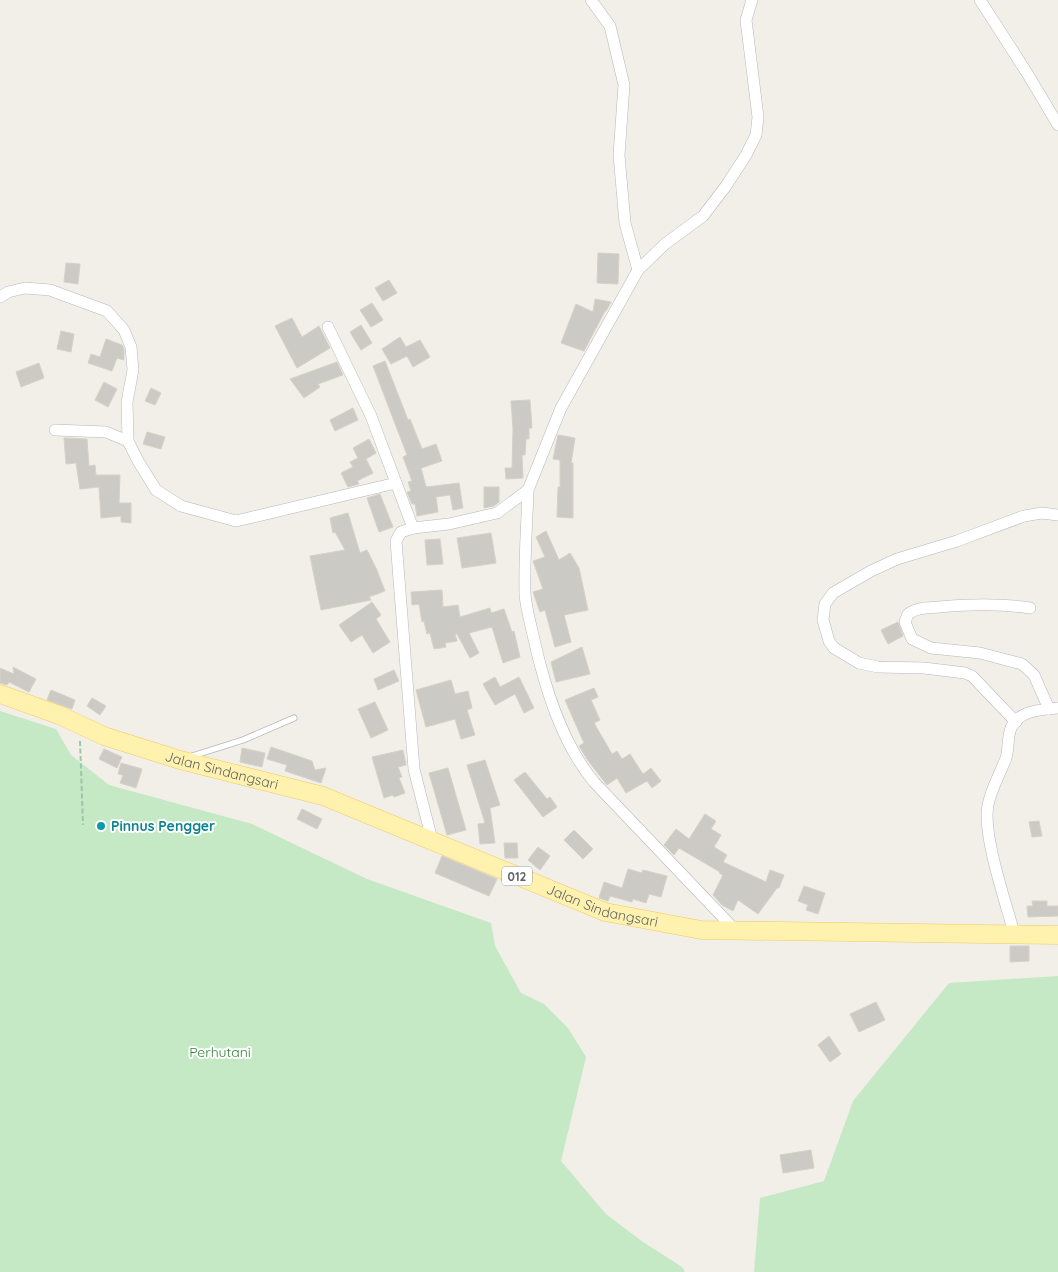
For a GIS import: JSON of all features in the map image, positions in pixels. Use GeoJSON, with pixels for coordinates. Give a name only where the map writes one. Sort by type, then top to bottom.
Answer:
{"type":"FeatureCollection","features":[{"type":"Feature","properties":{"kind":"main road","name":"Jalan Sindangsari"},"geometry":{"type":"LineString","coordinates":[[0,694],[51,712],[104,736],[180,760],[323,796],[605,912],[701,930],[737,932],[1014,933],[1058,935]]}},
{"type":"Feature","properties":{"kind":"street"},"geometry":{"type":"LineString","coordinates":[[591,0],[610,26],[624,85],[619,155],[626,224],[638,270]]}},
{"type":"Feature","properties":{"kind":"street"},"geometry":{"type":"LineString","coordinates":[[737,932],[594,782],[582,767],[569,744],[548,690],[525,596],[528,490],[561,408],[638,270],[665,244],[703,216],[726,186],[746,155],[756,135],[758,117],[746,20],[752,0]]}},
{"type":"Feature","properties":{"kind":"street"},"geometry":{"type":"LineString","coordinates":[[980,0],[1027,72],[1058,125]]}},
{"type":"Feature","properties":{"kind":"street"},"geometry":{"type":"LineString","coordinates":[[0,296],[25,288],[50,290],[107,311],[124,330],[131,347],[133,370],[127,402],[128,441],[156,490],[181,506],[236,521],[396,483]]}},
{"type":"Feature","properties":{"kind":"street"},"geometry":{"type":"LineString","coordinates":[[328,327],[371,416],[413,528]]}},
{"type":"Feature","properties":{"kind":"street"},"geometry":{"type":"LineString","coordinates":[[55,430],[106,432],[128,441]]}},
{"type":"Feature","properties":{"kind":"street"},"geometry":{"type":"LineString","coordinates":[[432,840],[414,769],[396,541],[401,532],[413,528],[449,524],[497,512],[528,490]]}},
{"type":"Feature","properties":{"kind":"street"},"geometry":{"type":"LineString","coordinates":[[1016,722],[972,676],[965,673],[924,668],[865,665],[848,657],[834,648],[829,641],[825,632],[823,611],[828,598],[834,593],[896,559],[957,541],[1024,516],[1042,513],[1058,515]]}},
{"type":"Feature","properties":{"kind":"street"},"geometry":{"type":"LineString","coordinates":[[1014,933],[991,848],[988,806],[1007,756],[1012,727],[1020,718],[1034,710],[1053,708],[1034,675],[1022,664],[980,653],[931,648],[912,638],[905,622],[908,614],[918,609],[968,604],[1005,604],[1030,608]]}},
{"type":"Feature","properties":{"kind":"lane"},"geometry":{"type":"LineString","coordinates":[[180,760],[243,740],[294,718]]}},
{"type":"Feature","properties":{"kind":"path"},"geometry":{"type":"LineString","coordinates":[[80,724],[83,825]]}},
{"type":"Feature","properties":{"kind":"green space","name":"Perhutani"},"geometry":{"type":"Polygon","coordinates":[[[0,711],[56,729],[71,755],[109,785],[252,824],[367,879],[491,923],[495,946],[521,993],[544,1004],[568,1028],[586,1057],[561,1161],[606,1214],[643,1242],[682,1267],[685,1272],[0,1272],[0,711]]]}},
{"type":"Feature","properties":{"kind":"green space"},"geometry":{"type":"Polygon","coordinates":[[[1058,976],[1058,1272],[754,1272],[760,1198],[824,1181],[853,1101],[949,983],[1058,976]]]}},
{"type":"Feature","properties":{"kind":"building"},"geometry":{"type":"Polygon","coordinates":[[[598,253],[619,254],[618,284],[597,283],[598,253]]]}},
{"type":"Feature","properties":{"kind":"building"},"geometry":{"type":"Polygon","coordinates":[[[66,263],[80,264],[78,284],[64,282],[66,263]]]}},
{"type":"Feature","properties":{"kind":"building"},"geometry":{"type":"Polygon","coordinates":[[[389,280],[397,293],[383,301],[375,288],[389,280]]]}},
{"type":"Feature","properties":{"kind":"building"},"geometry":{"type":"Polygon","coordinates":[[[595,299],[611,302],[584,351],[561,343],[576,304],[593,312],[595,299]]]}},
{"type":"Feature","properties":{"kind":"building"},"geometry":{"type":"Polygon","coordinates":[[[372,303],[383,320],[371,327],[360,310],[372,303]]]}},
{"type":"Feature","properties":{"kind":"building"},"geometry":{"type":"Polygon","coordinates":[[[292,318],[302,337],[319,326],[330,348],[297,368],[275,326],[292,318]]]}},
{"type":"Feature","properties":{"kind":"building"},"geometry":{"type":"Polygon","coordinates":[[[361,325],[372,343],[361,350],[350,332],[361,325]]]}},
{"type":"Feature","properties":{"kind":"building"},"geometry":{"type":"Polygon","coordinates":[[[61,331],[74,334],[71,352],[57,349],[61,331]]]}},
{"type":"Feature","properties":{"kind":"building"},"geometry":{"type":"Polygon","coordinates":[[[400,337],[406,347],[420,340],[430,357],[413,367],[407,356],[391,364],[382,349],[400,337]]]}},
{"type":"Feature","properties":{"kind":"building"},"geometry":{"type":"Polygon","coordinates":[[[106,339],[122,345],[124,349],[124,360],[117,358],[112,371],[88,363],[91,354],[100,357],[106,339]]]}},
{"type":"Feature","properties":{"kind":"building"},"geometry":{"type":"Polygon","coordinates":[[[385,361],[408,420],[410,419],[422,449],[436,444],[442,461],[421,468],[426,487],[459,483],[463,508],[453,510],[450,495],[436,497],[438,512],[417,516],[415,504],[412,504],[407,492],[411,491],[408,482],[412,481],[403,457],[407,455],[373,366],[385,361]]]}},
{"type":"Feature","properties":{"kind":"building"},"geometry":{"type":"Polygon","coordinates":[[[337,362],[343,375],[318,384],[320,387],[304,398],[290,379],[337,362]]]}},
{"type":"Feature","properties":{"kind":"building"},"geometry":{"type":"Polygon","coordinates":[[[39,363],[44,378],[21,387],[16,372],[39,363]]]}},
{"type":"Feature","properties":{"kind":"building"},"geometry":{"type":"Polygon","coordinates":[[[104,382],[117,389],[108,407],[95,400],[104,382]]]}},
{"type":"Feature","properties":{"kind":"building"},"geometry":{"type":"Polygon","coordinates":[[[151,388],[161,393],[155,405],[145,401],[151,388]]]}},
{"type":"Feature","properties":{"kind":"building"},"geometry":{"type":"Polygon","coordinates":[[[530,400],[532,428],[529,428],[529,439],[526,439],[525,455],[522,455],[523,478],[506,479],[505,468],[512,468],[513,429],[511,401],[530,400]]]}},
{"type":"Feature","properties":{"kind":"building"},"geometry":{"type":"Polygon","coordinates":[[[353,408],[358,420],[335,431],[330,420],[353,408]]]}},
{"type":"Feature","properties":{"kind":"building"},"geometry":{"type":"Polygon","coordinates":[[[147,432],[165,437],[161,449],[143,444],[147,432]]]}},
{"type":"Feature","properties":{"kind":"building"},"geometry":{"type":"Polygon","coordinates":[[[558,435],[575,438],[571,463],[573,463],[573,518],[557,517],[560,460],[553,459],[558,435]]]}},
{"type":"Feature","properties":{"kind":"building"},"geometry":{"type":"Polygon","coordinates":[[[64,438],[87,439],[89,466],[95,465],[96,475],[120,475],[119,503],[131,503],[131,523],[121,522],[121,516],[101,518],[99,487],[80,489],[76,463],[66,464],[64,438]]]}},
{"type":"Feature","properties":{"kind":"building"},"geometry":{"type":"Polygon","coordinates":[[[369,439],[376,453],[366,459],[373,473],[357,481],[359,484],[348,487],[341,473],[353,467],[350,462],[358,458],[353,448],[369,439]]]}},
{"type":"Feature","properties":{"kind":"building"},"geometry":{"type":"Polygon","coordinates":[[[484,487],[499,487],[499,502],[494,506],[484,508],[484,487]]]}},
{"type":"Feature","properties":{"kind":"building"},"geometry":{"type":"Polygon","coordinates":[[[380,494],[393,527],[379,532],[367,498],[380,494]]]}},
{"type":"Feature","properties":{"kind":"building"},"geometry":{"type":"Polygon","coordinates":[[[348,513],[360,553],[367,550],[385,591],[369,597],[371,600],[321,610],[310,556],[345,550],[335,532],[333,533],[330,518],[348,513]]]}},
{"type":"Feature","properties":{"kind":"building"},"geometry":{"type":"Polygon","coordinates":[[[546,531],[559,560],[570,553],[579,568],[588,610],[564,615],[571,642],[555,647],[545,610],[540,612],[533,592],[543,589],[533,561],[545,557],[536,537],[546,531]]]}},
{"type":"Feature","properties":{"kind":"building"},"geometry":{"type":"Polygon","coordinates":[[[491,533],[496,563],[462,568],[457,538],[491,533]]]}},
{"type":"Feature","properties":{"kind":"building"},"geometry":{"type":"Polygon","coordinates":[[[440,539],[443,564],[427,565],[425,540],[440,539]]]}},
{"type":"Feature","properties":{"kind":"building"},"geometry":{"type":"Polygon","coordinates":[[[442,590],[443,607],[458,605],[460,617],[490,608],[491,613],[504,609],[512,632],[514,631],[520,657],[503,663],[492,627],[469,633],[479,653],[470,658],[457,634],[455,634],[457,641],[445,643],[446,647],[434,649],[430,633],[427,634],[424,621],[422,622],[419,604],[412,605],[411,592],[442,590]]]}},
{"type":"Feature","properties":{"kind":"building"},"geometry":{"type":"Polygon","coordinates":[[[372,602],[381,615],[376,619],[390,642],[373,653],[362,635],[351,642],[339,625],[372,602]]]}},
{"type":"Feature","properties":{"kind":"building"},"geometry":{"type":"Polygon","coordinates":[[[898,622],[903,636],[888,644],[881,630],[898,622]]]}},
{"type":"Feature","properties":{"kind":"building"},"geometry":{"type":"Polygon","coordinates":[[[582,647],[590,674],[556,682],[551,662],[582,647]]]}},
{"type":"Feature","properties":{"kind":"building"},"geometry":{"type":"Polygon","coordinates":[[[13,667],[36,679],[29,692],[9,682],[7,685],[0,683],[0,668],[14,674],[13,667]]]}},
{"type":"Feature","properties":{"kind":"building"},"geometry":{"type":"Polygon","coordinates":[[[394,670],[399,681],[378,690],[374,679],[394,670]]]}},
{"type":"Feature","properties":{"kind":"building"},"geometry":{"type":"Polygon","coordinates":[[[495,677],[500,687],[519,677],[534,708],[524,713],[515,694],[495,705],[483,684],[495,677]]]}},
{"type":"Feature","properties":{"kind":"building"},"geometry":{"type":"Polygon","coordinates":[[[451,680],[455,694],[468,691],[472,708],[467,710],[475,735],[461,739],[455,719],[426,727],[416,690],[451,680]]]}},
{"type":"Feature","properties":{"kind":"building"},"geometry":{"type":"Polygon","coordinates":[[[594,688],[598,697],[591,700],[600,720],[594,723],[612,754],[617,751],[622,759],[630,754],[643,774],[651,768],[661,781],[652,788],[647,781],[626,793],[617,778],[607,785],[579,746],[584,743],[565,700],[594,688]]]}},
{"type":"Feature","properties":{"kind":"building"},"geometry":{"type":"Polygon","coordinates":[[[51,690],[75,700],[72,709],[47,700],[51,690]]]}},
{"type":"Feature","properties":{"kind":"building"},"geometry":{"type":"Polygon","coordinates":[[[92,698],[106,706],[100,715],[87,706],[92,698]]]}},
{"type":"Feature","properties":{"kind":"building"},"geometry":{"type":"Polygon","coordinates":[[[375,702],[388,730],[371,738],[358,709],[375,702]]]}},
{"type":"Feature","properties":{"kind":"building"},"geometry":{"type":"Polygon","coordinates":[[[271,747],[312,761],[315,770],[326,768],[321,783],[285,771],[287,765],[267,759],[271,747]]]}},
{"type":"Feature","properties":{"kind":"building"},"geometry":{"type":"Polygon","coordinates":[[[242,748],[265,753],[262,767],[240,762],[242,748]]]}},
{"type":"Feature","properties":{"kind":"building"},"geometry":{"type":"Polygon","coordinates":[[[104,749],[122,757],[117,768],[99,759],[104,749]]]}},
{"type":"Feature","properties":{"kind":"building"},"geometry":{"type":"Polygon","coordinates":[[[403,750],[406,765],[398,767],[402,777],[399,778],[405,793],[384,798],[372,757],[403,750]]]}},
{"type":"Feature","properties":{"kind":"building"},"geometry":{"type":"Polygon","coordinates":[[[485,760],[500,805],[490,808],[495,843],[480,844],[478,824],[485,823],[467,765],[485,760]]]}},
{"type":"Feature","properties":{"kind":"building"},"geometry":{"type":"Polygon","coordinates":[[[121,763],[142,769],[136,788],[120,783],[123,775],[118,774],[121,763]]]}},
{"type":"Feature","properties":{"kind":"building"},"geometry":{"type":"Polygon","coordinates":[[[448,768],[466,830],[447,835],[429,773],[448,768]]]}},
{"type":"Feature","properties":{"kind":"building"},"geometry":{"type":"Polygon","coordinates":[[[525,772],[547,799],[550,797],[557,807],[543,817],[514,780],[525,772]]]}},
{"type":"Feature","properties":{"kind":"building"},"geometry":{"type":"Polygon","coordinates":[[[302,809],[322,819],[317,829],[297,819],[302,809]]]}},
{"type":"Feature","properties":{"kind":"building"},"geometry":{"type":"Polygon","coordinates":[[[705,814],[716,821],[711,829],[721,835],[714,847],[727,855],[723,862],[766,882],[770,870],[784,875],[779,888],[777,888],[758,914],[738,900],[733,911],[722,905],[713,895],[723,875],[679,848],[674,855],[664,845],[676,829],[689,839],[705,814]]]}},
{"type":"Feature","properties":{"kind":"building"},"geometry":{"type":"Polygon","coordinates":[[[1039,821],[1042,836],[1032,837],[1029,822],[1039,821]]]}},
{"type":"Feature","properties":{"kind":"building"},"geometry":{"type":"Polygon","coordinates":[[[574,830],[593,849],[583,859],[564,840],[574,830]]]}},
{"type":"Feature","properties":{"kind":"building"},"geometry":{"type":"Polygon","coordinates":[[[504,843],[517,843],[518,858],[505,858],[504,843]]]}},
{"type":"Feature","properties":{"kind":"building"},"geometry":{"type":"Polygon","coordinates":[[[538,847],[550,856],[540,870],[528,860],[538,847]]]}},
{"type":"Feature","properties":{"kind":"building"},"geometry":{"type":"Polygon","coordinates":[[[442,856],[497,879],[489,896],[435,873],[442,856]]]}},
{"type":"Feature","properties":{"kind":"building"},"geometry":{"type":"Polygon","coordinates":[[[628,869],[642,873],[643,870],[667,876],[661,897],[649,894],[646,903],[633,899],[632,902],[610,896],[608,901],[599,898],[604,882],[622,888],[628,869]]]}},
{"type":"Feature","properties":{"kind":"building"},"geometry":{"type":"Polygon","coordinates":[[[804,886],[825,893],[818,914],[806,910],[808,905],[798,901],[804,886]]]}},
{"type":"Feature","properties":{"kind":"building"},"geometry":{"type":"Polygon","coordinates":[[[1032,901],[1047,901],[1047,906],[1058,906],[1058,916],[1028,917],[1027,906],[1033,906],[1032,901]]]}},
{"type":"Feature","properties":{"kind":"building"},"geometry":{"type":"Polygon","coordinates":[[[1010,946],[1029,946],[1029,961],[1010,962],[1010,946]]]}},
{"type":"Feature","properties":{"kind":"building"},"geometry":{"type":"Polygon","coordinates":[[[876,1002],[885,1020],[859,1032],[850,1014],[876,1002]]]}},
{"type":"Feature","properties":{"kind":"building"},"geometry":{"type":"Polygon","coordinates":[[[829,1036],[841,1054],[830,1062],[818,1045],[829,1036]]]}},
{"type":"Feature","properties":{"kind":"building"},"geometry":{"type":"Polygon","coordinates":[[[811,1150],[814,1168],[783,1173],[780,1155],[811,1150]]]}},
{"type":"Feature","properties":{"kind":"place","name":"Pinnus Pengger"},"geometry":{"type":"Point","coordinates":[101,826]}}]}
